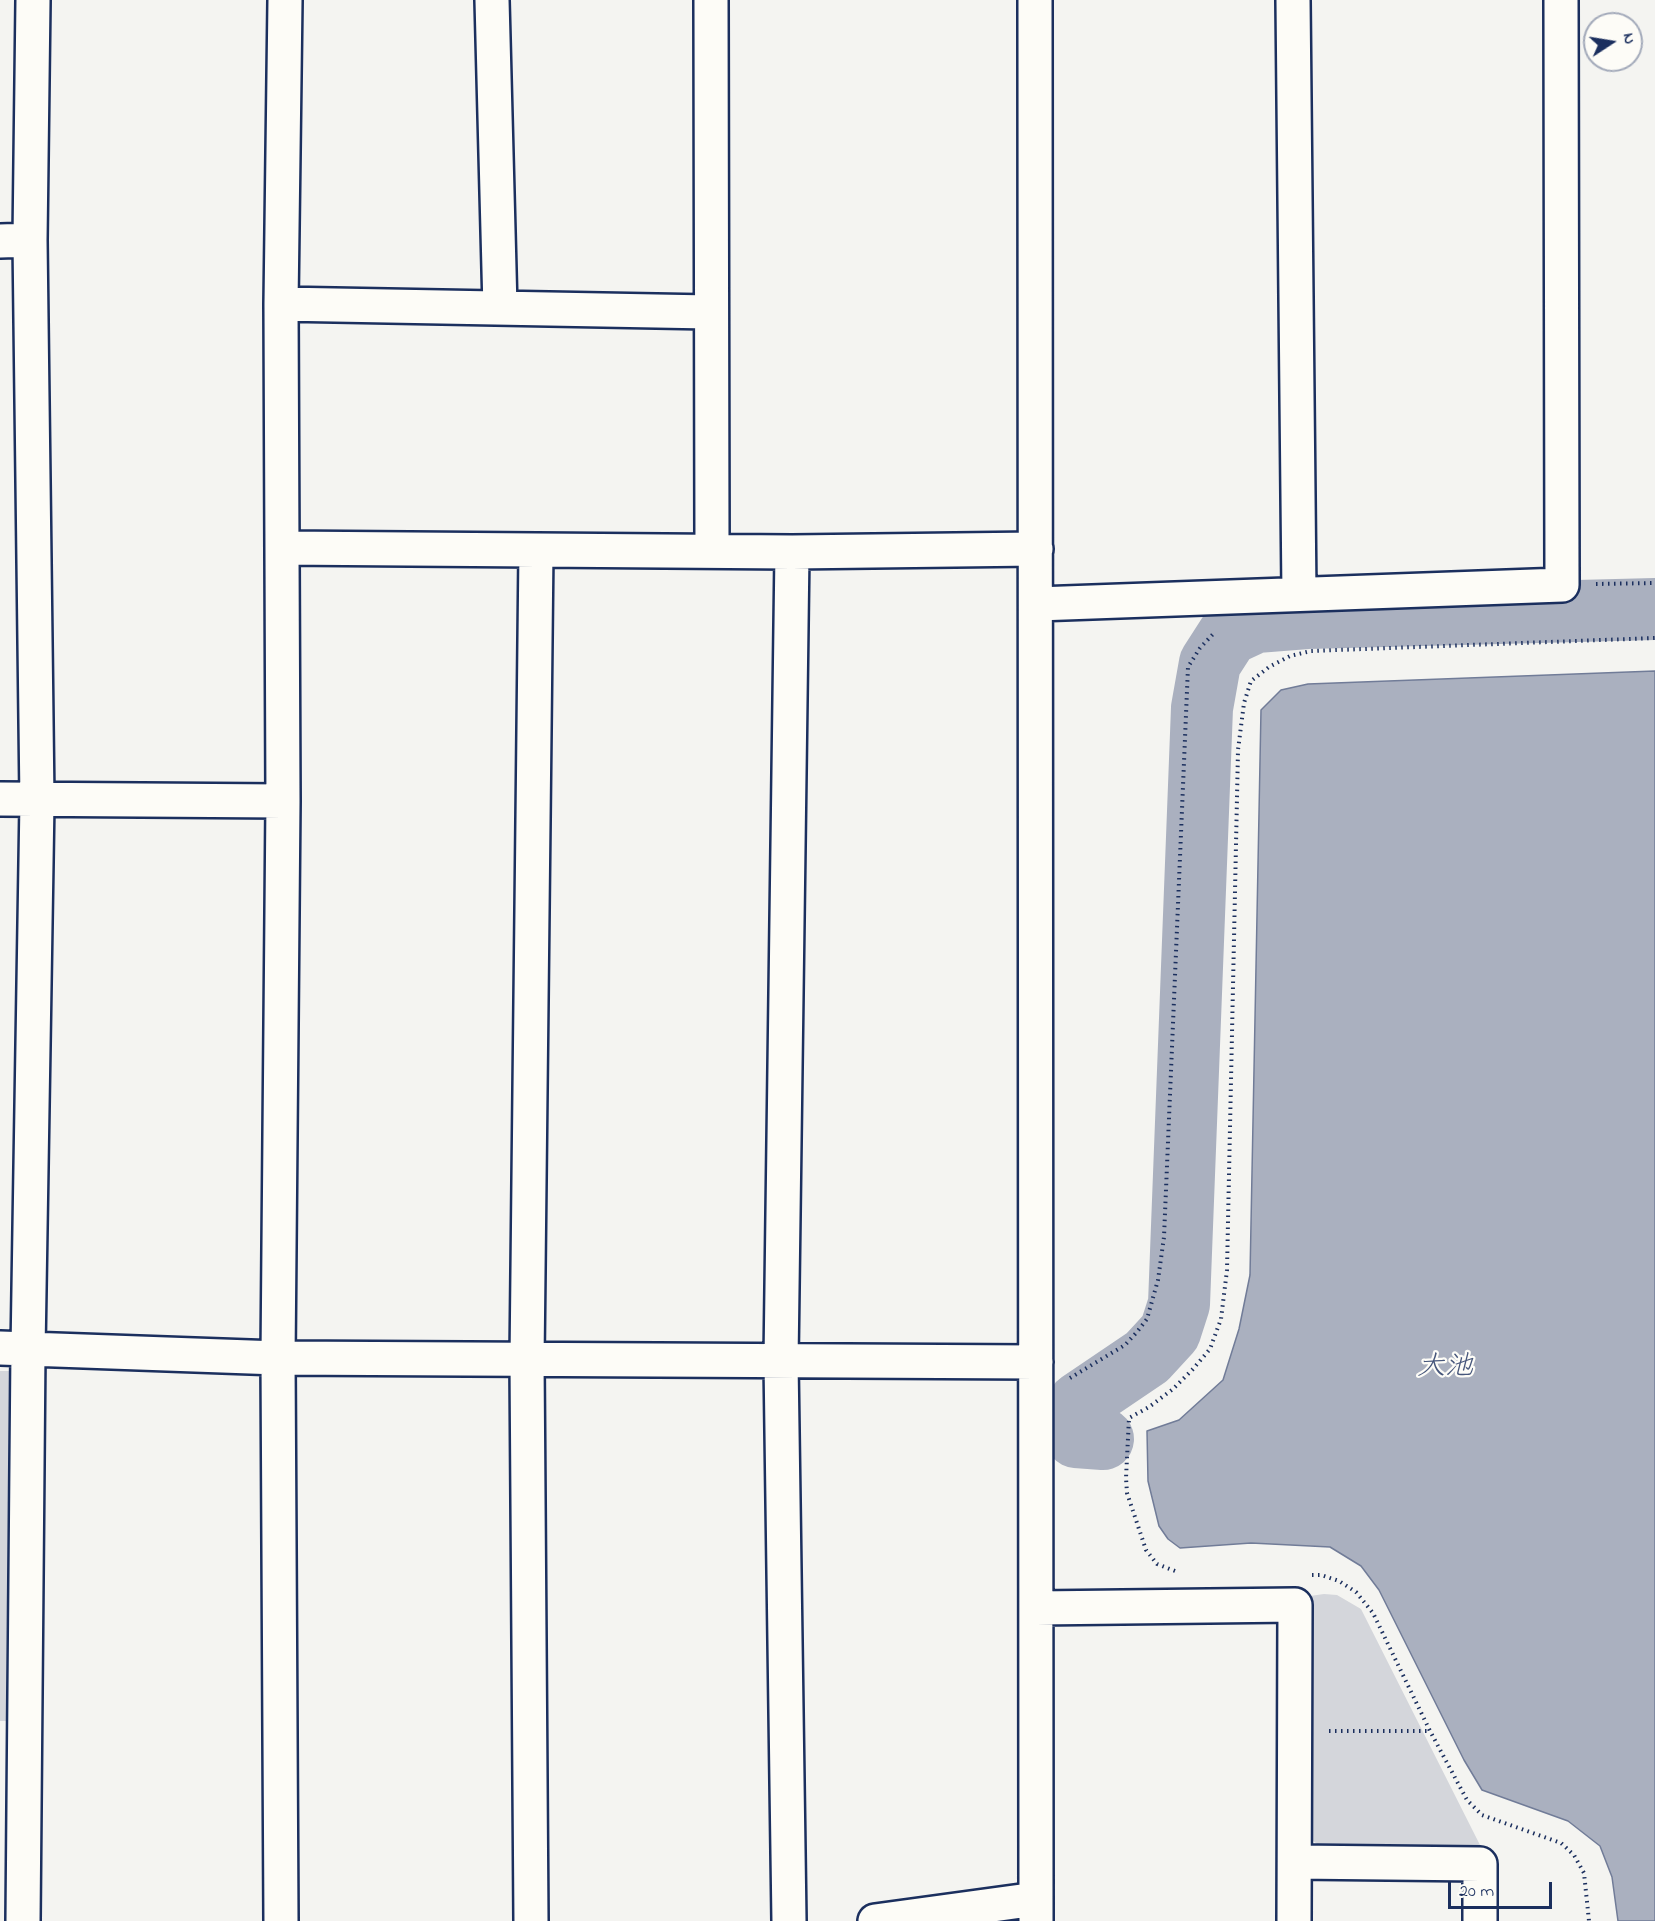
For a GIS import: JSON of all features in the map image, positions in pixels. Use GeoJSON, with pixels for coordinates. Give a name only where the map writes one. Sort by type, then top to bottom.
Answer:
{"type":"FeatureCollection","features":[{"type":"Feature","properties":{"kind":"street"},"geometry":{"type":"LineString","coordinates":[[23,1921],[14,1349],[37,801],[15,241],[33,0]]}},
{"type":"Feature","properties":{"kind":"street"},"geometry":{"type":"LineString","coordinates":[[281,1921],[278,1358],[283,801],[281,304],[285,0]]}},
{"type":"Feature","properties":{"kind":"street"},"geometry":{"type":"LineString","coordinates":[[492,0],[500,308]]}},
{"type":"Feature","properties":{"kind":"street"},"geometry":{"type":"LineString","coordinates":[[711,0],[712,550]]}},
{"type":"Feature","properties":{"kind":"street"},"geometry":{"type":"LineString","coordinates":[[875,1921],[1036,1910],[1035,0]]}},
{"type":"Feature","properties":{"kind":"street"},"geometry":{"type":"LineString","coordinates":[[1293,0],[1299,594]]}},
{"type":"Feature","properties":{"kind":"street"},"geometry":{"type":"LineString","coordinates":[[1037,604],[1562,585],[1561,0]]}},
{"type":"Feature","properties":{"kind":"street"},"geometry":{"type":"LineString","coordinates":[[281,304],[710,312]]}},
{"type":"Feature","properties":{"kind":"street"},"geometry":{"type":"LineString","coordinates":[[282,548],[792,552],[1036,549]]}},
{"type":"Feature","properties":{"kind":"street"},"geometry":{"type":"LineString","coordinates":[[531,1921],[527,1360],[536,550]]}},
{"type":"Feature","properties":{"kind":"street"},"geometry":{"type":"LineString","coordinates":[[789,1921],[781,1361],[792,552]]}},
{"type":"Feature","properties":{"kind":"street"},"geometry":{"type":"LineString","coordinates":[[0,799],[283,801]]}},
{"type":"Feature","properties":{"kind":"street"},"geometry":{"type":"LineString","coordinates":[[14,1349],[278,1358],[1036,1362]]}},
{"type":"Feature","properties":{"kind":"street"},"geometry":{"type":"LineString","coordinates":[[1036,1608],[1295,1605],[1294,1921]]}},
{"type":"Feature","properties":{"kind":"street"},"geometry":{"type":"LineString","coordinates":[[1295,1862],[1480,1864],[1480,1921]]}},
{"type":"Feature","properties":{"kind":"path"},"geometry":{"type":"LineString","coordinates":[[1562,585],[1655,583]]}},
{"type":"Feature","properties":{"kind":"path"},"geometry":{"type":"LineString","coordinates":[[1036,1399],[1125,1345],[1147,1318],[1153,1302],[1164,1238],[1188,667],[1200,648],[1232,615],[1233,597]]}},
{"type":"Feature","properties":{"kind":"path"},"geometry":{"type":"LineString","coordinates":[[1185,1572],[1157,1564],[1146,1550],[1127,1493],[1129,1418],[1149,1407],[1173,1389],[1193,1369],[1210,1349],[1221,1319],[1227,1270],[1238,750],[1244,703],[1251,681],[1269,667],[1290,656],[1311,651],[1655,638]]}},
{"type":"Feature","properties":{"kind":"path"},"geometry":{"type":"LineString","coordinates":[[1309,1575],[1321,1575],[1339,1581],[1356,1592],[1373,1613],[1430,1731],[1467,1800],[1482,1815],[1561,1843],[1574,1855],[1584,1873],[1589,1921]]}},
{"type":"Feature","properties":{"kind":"path"},"geometry":{"type":"LineString","coordinates":[[1295,1731],[1430,1731]]}},
{"type":"Feature","properties":{"kind":"shaded area"},"geometry":{"type":"Polygon","coordinates":[[[0,1371],[9,1371],[6,1721],[0,1721],[0,1371]]]}},
{"type":"Feature","properties":{"kind":"shaded area"},"geometry":{"type":"Polygon","coordinates":[[[1337,1595],[1361,1609],[1481,1847],[1324,1849],[1309,1838],[1310,1596],[1337,1595]]]}},
{"type":"Feature","properties":{"kind":"water","name":"大池"},"geometry":{"type":"Polygon","coordinates":[[[1655,671],[1655,1921],[1618,1921],[1612,1877],[1600,1846],[1568,1821],[1482,1790],[1464,1760],[1379,1590],[1361,1566],[1330,1547],[1251,1543],[1180,1548],[1168,1539],[1159,1526],[1148,1481],[1147,1431],[1179,1420],[1223,1380],[1239,1329],[1250,1275],[1261,710],[1281,690],[1308,684],[1655,671]]]}},
{"type":"Feature","properties":{"kind":"waterway"},"geometry":{"type":"LineString","coordinates":[[1103,1439],[1076,1437],[1079,1403],[1147,1357],[1170,1332],[1179,1304],[1202,708],[1210,663],[1228,635],[1256,622],[1307,618],[1655,609]]}}]}
